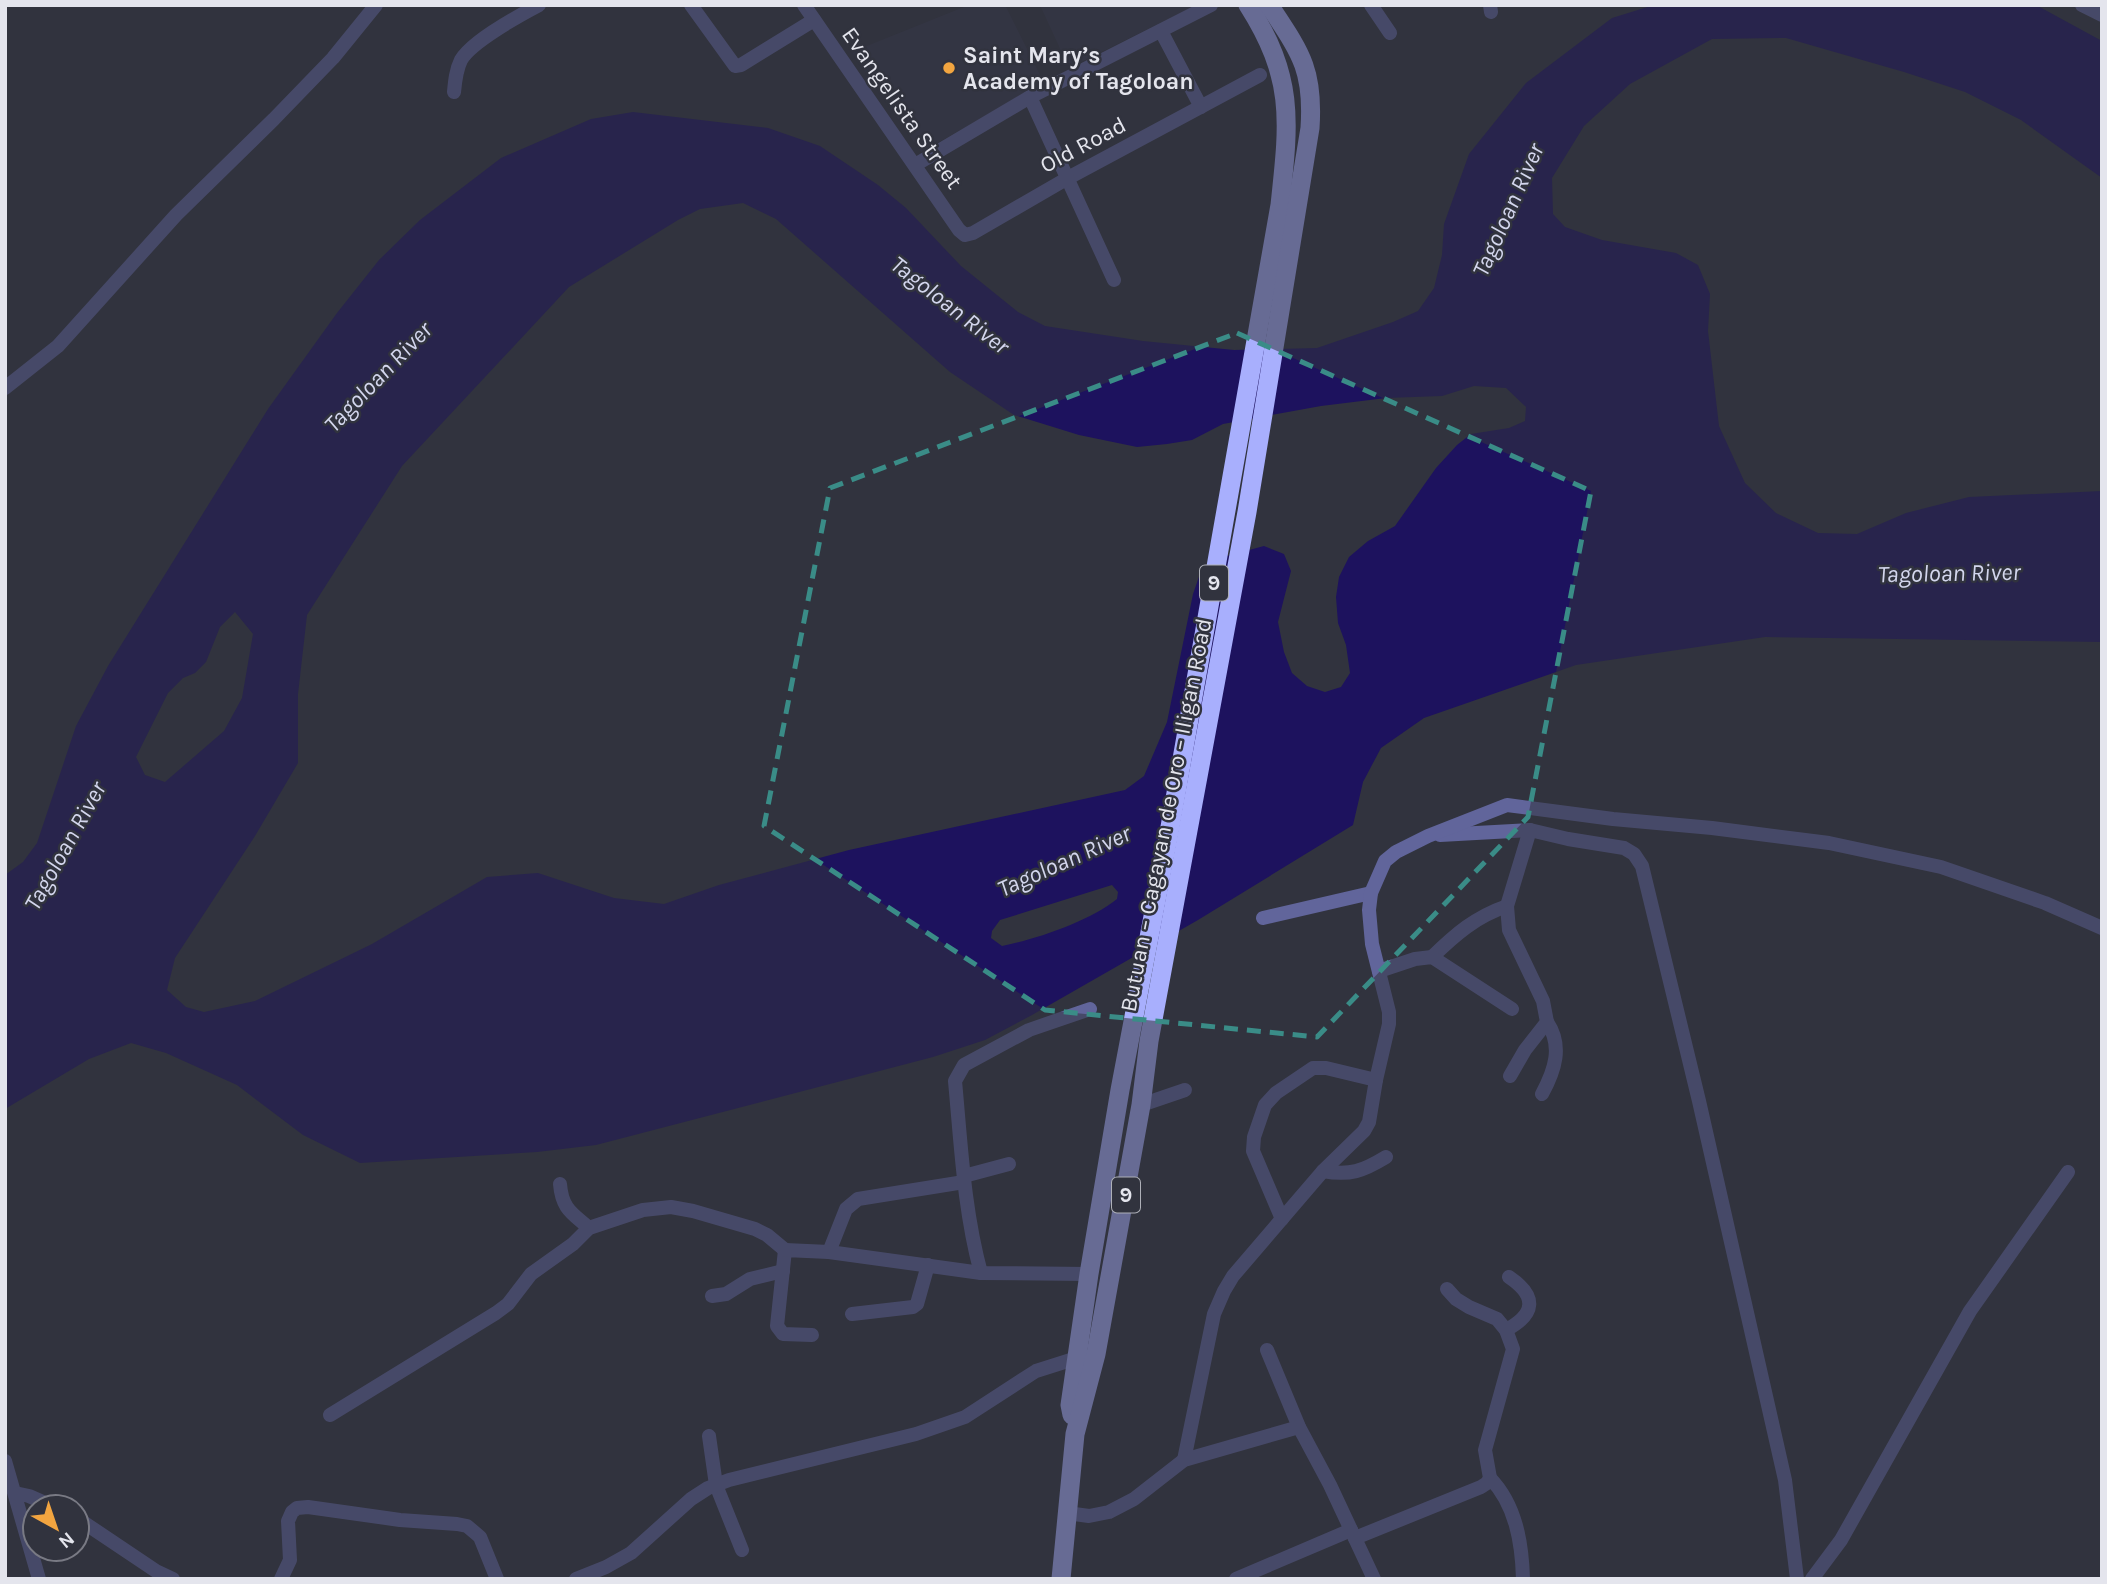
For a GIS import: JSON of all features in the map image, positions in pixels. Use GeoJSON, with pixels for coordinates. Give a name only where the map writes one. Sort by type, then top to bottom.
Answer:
{"type":"FeatureCollection","features":[{"type":"Feature","properties":{"kind":"highway","name":"9"},"geometry":{"type":"LineString","coordinates":[[1248,5],[1265,32],[1283,83],[1287,120],[1289,204]]}},
{"type":"Feature","properties":{"kind":"highway","name":"9"},"geometry":{"type":"LineString","coordinates":[[1269,5],[1297,49],[1309,79],[1311,94],[1310,128],[1289,204]]}},
{"type":"Feature","properties":{"kind":"highway","name":"Butuan – Cagayan de Oro – Iligan Road"},"geometry":{"type":"LineString","coordinates":[[1062,1579],[1075,1434],[1096,1354],[1141,1105],[1149,1041],[1247,512],[1289,204]]}},
{"type":"Feature","properties":{"kind":"highway","name":"Butuan – Cagayan de Oro – Iligan Road"},"geometry":{"type":"LineString","coordinates":[[1075,1434],[1070,1405],[1120,1090],[1289,204]]}},
{"type":"Feature","properties":{"kind":"street"},"geometry":{"type":"LineString","coordinates":[[5,388],[58,346],[176,215],[333,58],[376,5]]}},
{"type":"Feature","properties":{"kind":"street"},"geometry":{"type":"LineString","coordinates":[[454,92],[458,66],[466,52],[490,34],[539,5]]}},
{"type":"Feature","properties":{"kind":"street"},"geometry":{"type":"LineString","coordinates":[[691,5],[735,66],[741,65],[814,20]]}},
{"type":"Feature","properties":{"kind":"street","name":"Evangelista Street"},"geometry":{"type":"LineString","coordinates":[[804,5],[959,230],[965,234]]}},
{"type":"Feature","properties":{"kind":"street"},"geometry":{"type":"LineString","coordinates":[[915,165],[1030,97],[1211,5]]}},
{"type":"Feature","properties":{"kind":"street"},"geometry":{"type":"LineString","coordinates":[[1371,5],[1390,33]]}},
{"type":"Feature","properties":{"kind":"street"},"geometry":{"type":"LineString","coordinates":[[2082,5],[2102,15]]}},
{"type":"Feature","properties":{"kind":"street"},"geometry":{"type":"LineString","coordinates":[[1161,31],[1201,107]]}},
{"type":"Feature","properties":{"kind":"street","name":"Old Road"},"geometry":{"type":"LineString","coordinates":[[965,234],[973,233],[1068,178],[1260,75]]}},
{"type":"Feature","properties":{"kind":"street"},"geometry":{"type":"LineString","coordinates":[[1030,97],[1114,280]]}},
{"type":"Feature","properties":{"kind":"street"},"geometry":{"type":"LineString","coordinates":[[1184,1460],[1214,1314],[1233,1276],[1323,1171],[1364,1131],[1369,1122],[1389,1024],[1369,910],[1371,893],[1385,861],[1396,852],[1507,804],[1613,819],[1829,843],[1941,867],[2045,903],[2102,928]]}},
{"type":"Feature","properties":{"kind":"street"},"geometry":{"type":"LineString","coordinates":[[1428,836],[1530,830],[1624,848],[1634,854],[1642,866],[1785,1480],[1797,1579]]}},
{"type":"Feature","properties":{"kind":"street"},"geometry":{"type":"LineString","coordinates":[[1530,830],[1507,906],[1509,930],[1543,1001],[1557,1050],[1553,1074],[1542,1094]]}},
{"type":"Feature","properties":{"kind":"street"},"geometry":{"type":"LineString","coordinates":[[1263,918],[1371,893]]}},
{"type":"Feature","properties":{"kind":"street"},"geometry":{"type":"LineString","coordinates":[[1379,971],[1415,959],[1432,957],[1467,924],[1507,906]]}},
{"type":"Feature","properties":{"kind":"street"},"geometry":{"type":"LineString","coordinates":[[1432,957],[1512,1009]]}},
{"type":"Feature","properties":{"kind":"street"},"geometry":{"type":"LineString","coordinates":[[981,1273],[971,1239],[955,1081],[964,1065],[1029,1030],[1090,1009]]}},
{"type":"Feature","properties":{"kind":"street"},"geometry":{"type":"LineString","coordinates":[[1510,1076],[1525,1050],[1547,1022]]}},
{"type":"Feature","properties":{"kind":"street"},"geometry":{"type":"LineString","coordinates":[[1282,1219],[1254,1152],[1254,1137],[1265,1105],[1276,1093],[1313,1068],[1326,1068],[1376,1080]]}},
{"type":"Feature","properties":{"kind":"street"},"geometry":{"type":"LineString","coordinates":[[1141,1105],[1185,1090]]}},
{"type":"Feature","properties":{"kind":"street"},"geometry":{"type":"LineString","coordinates":[[1323,1171],[1355,1173],[1386,1157]]}},
{"type":"Feature","properties":{"kind":"street"},"geometry":{"type":"LineString","coordinates":[[829,1252],[846,1209],[858,1199],[964,1179],[1009,1164]]}},
{"type":"Feature","properties":{"kind":"street"},"geometry":{"type":"LineString","coordinates":[[1812,1579],[1841,1540],[1970,1311],[2068,1172]]}},
{"type":"Feature","properties":{"kind":"street"},"geometry":{"type":"LineString","coordinates":[[561,1184],[565,1207],[589,1228]]}},
{"type":"Feature","properties":{"kind":"street"},"geometry":{"type":"LineString","coordinates":[[330,1415],[496,1313],[508,1304],[531,1274],[573,1244],[589,1228],[643,1210],[671,1207],[693,1211],[755,1229],[785,1250],[829,1252],[981,1273],[1089,1274]]}},
{"type":"Feature","properties":{"kind":"street"},"geometry":{"type":"LineString","coordinates":[[785,1250],[777,1326],[783,1334],[812,1335]]}},
{"type":"Feature","properties":{"kind":"street"},"geometry":{"type":"LineString","coordinates":[[852,1314],[912,1307],[917,1304],[928,1265]]}},
{"type":"Feature","properties":{"kind":"street"},"geometry":{"type":"LineString","coordinates":[[712,1296],[726,1294],[750,1279],[783,1271]]}},
{"type":"Feature","properties":{"kind":"street"},"geometry":{"type":"LineString","coordinates":[[1506,1330],[1526,1316],[1530,1309],[1529,1298],[1521,1285],[1509,1277]]}},
{"type":"Feature","properties":{"kind":"street"},"geometry":{"type":"LineString","coordinates":[[1447,1289],[1469,1307],[1497,1319],[1506,1330],[1513,1349],[1485,1450],[1490,1478],[1508,1501],[1516,1521],[1523,1579]]}},
{"type":"Feature","properties":{"kind":"street"},"geometry":{"type":"LineString","coordinates":[[1267,1350],[1299,1427],[1330,1485],[1374,1579]]}},
{"type":"Feature","properties":{"kind":"street"},"geometry":{"type":"LineString","coordinates":[[576,1579],[631,1553],[691,1499],[716,1485],[916,1434],[965,1417],[1037,1371],[1077,1358]]}},
{"type":"Feature","properties":{"kind":"street"},"geometry":{"type":"LineString","coordinates":[[1067,1513],[1089,1516],[1109,1512],[1134,1499],[1184,1460],[1299,1427]]}},
{"type":"Feature","properties":{"kind":"street"},"geometry":{"type":"LineString","coordinates":[[709,1436],[716,1485],[742,1550]]}},
{"type":"Feature","properties":{"kind":"street"},"geometry":{"type":"LineString","coordinates":[[5,1461],[39,1579]]}},
{"type":"Feature","properties":{"kind":"street"},"geometry":{"type":"LineString","coordinates":[[1242,1577],[1481,1487],[1490,1478]]}},
{"type":"Feature","properties":{"kind":"street"},"geometry":{"type":"LineString","coordinates":[[15,1493],[21,1494]]}},
{"type":"Feature","properties":{"kind":"street"},"geometry":{"type":"LineString","coordinates":[[281,1579],[290,1560],[288,1521],[296,1508],[308,1507],[467,1527],[480,1537],[497,1579]]}},
{"type":"Feature","properties":{"kind":"street"},"geometry":{"type":"LineString","coordinates":[[91,1528],[156,1572],[173,1579]]}},
{"type":"Feature","properties":{"kind":"highlighted area"},"geometry":{"type":"Polygon","coordinates":[[[1237,333],[1591,491],[1528,817],[1317,1037],[1045,1010],[764,826],[830,488],[1237,333]]]}},
{"type":"Feature","properties":{"kind":"shaded area","name":"Saint Mary’s Academy of Tagoloan"},"geometry":{"type":"Polygon","coordinates":[[[969,5],[1005,5],[1044,83],[921,152],[852,52],[969,5]]]}},
{"type":"Feature","properties":{"kind":"shaded area"},"geometry":{"type":"Polygon","coordinates":[[[1040,5],[1196,5],[1069,68],[1040,5]]]}},
{"type":"Feature","properties":{"kind":"water","name":"Tagoloan River"},"geometry":{"type":"Polygon","coordinates":[[[1654,5],[2036,5],[2102,41],[2102,178],[2021,120],[1965,92],[1786,38],[1712,39],[1630,84],[1584,126],[1552,178],[1553,214],[1565,227],[1602,240],[1676,253],[1698,265],[1710,294],[1708,331],[1719,426],[1745,483],[1776,513],[1818,533],[1857,534],[1906,513],[1969,497],[2102,491],[2102,642],[1765,637],[1576,665],[1424,718],[1381,748],[1363,782],[1353,825],[1198,920],[985,1040],[933,1057],[596,1145],[537,1152],[360,1163],[303,1135],[237,1085],[166,1053],[131,1043],[89,1059],[5,1109],[5,875],[23,862],[37,843],[76,726],[108,666],[268,409],[337,313],[379,260],[420,220],[501,158],[591,119],[633,112],[768,128],[820,146],[878,185],[906,208],[961,266],[1018,312],[1045,326],[1143,341],[1234,350],[1317,348],[1418,311],[1434,288],[1442,255],[1444,224],[1469,154],[1526,83],[1612,18],[1654,5]],[[743,203],[700,209],[569,287],[402,466],[307,615],[298,694],[298,763],[255,836],[175,958],[167,990],[186,1007],[204,1012],[255,1001],[372,944],[487,877],[538,873],[614,898],[664,904],[719,885],[849,850],[1125,790],[1144,776],[1167,722],[1193,594],[1201,571],[1212,560],[1264,546],[1284,554],[1291,571],[1278,622],[1284,652],[1292,673],[1307,686],[1325,692],[1341,687],[1350,673],[1346,645],[1338,623],[1336,597],[1339,577],[1349,557],[1368,541],[1395,526],[1436,468],[1471,434],[1509,428],[1525,421],[1526,407],[1506,388],[1474,386],[1442,396],[1386,398],[1321,406],[1223,424],[1192,440],[1167,444],[1137,447],[1079,435],[1014,415],[950,372],[776,219],[743,203]],[[235,612],[220,627],[206,662],[195,673],[183,678],[168,693],[136,757],[145,775],[165,782],[224,731],[242,698],[253,634],[235,612]],[[1112,885],[1000,920],[992,931],[991,938],[1002,946],[1047,934],[1078,922],[1117,899],[1118,892],[1112,885]]]}},
{"type":"Feature","properties":{"kind":"place","name":"Saint Mary’s Academy of Tagoloan"},"geometry":{"type":"Point","coordinates":[949,68]}}]}
